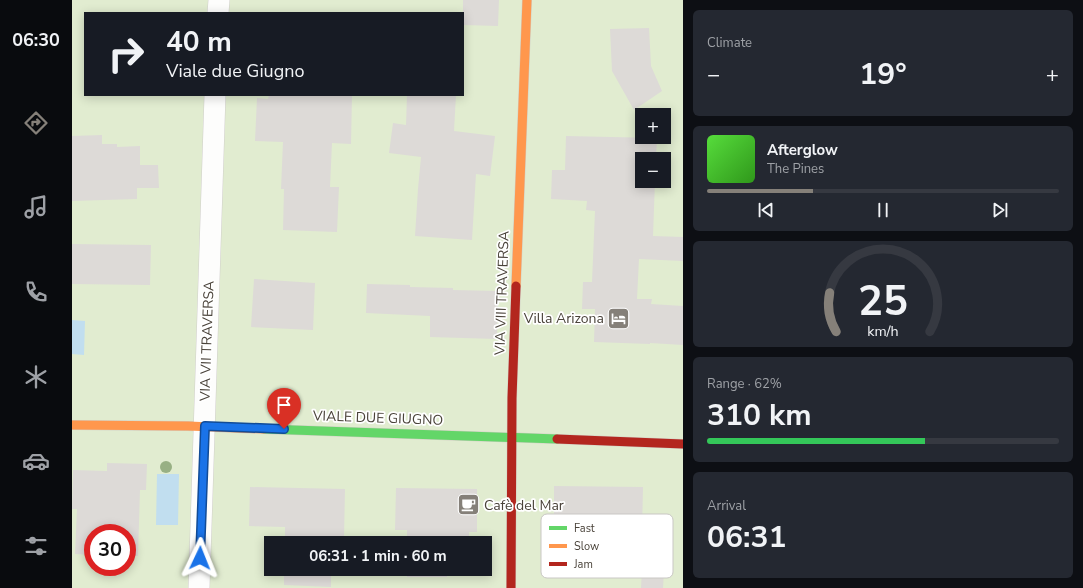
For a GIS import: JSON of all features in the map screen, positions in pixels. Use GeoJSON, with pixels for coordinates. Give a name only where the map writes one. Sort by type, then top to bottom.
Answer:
{"type":"FeatureCollection","features":[{"type":"Feature","properties":{"kind":"street"},"geometry":{"type":"LineString","coordinates":[[218,12],[219,0]]}},
{"type":"Feature","properties":{"kind":"street","name":"VIA VIII TRAVERSA"},"geometry":{"type":"LineString","coordinates":[[511,588],[512,398],[527,0]]}},
{"type":"Feature","properties":{"kind":"street","name":"VIA VII TRAVERSA"},"geometry":{"type":"LineString","coordinates":[[199,588],[216,96]]}},
{"type":"Feature","properties":{"kind":"street","name":"VIALE DUE GIUGNO"},"geometry":{"type":"LineString","coordinates":[[72,425],[205,426],[683,444]]}},
{"type":"Feature","properties":{"kind":"green space"},"geometry":{"type":"Polygon","coordinates":[[[72,0],[683,0],[683,588],[72,588],[72,0]]]}},
{"type":"Feature","properties":{"kind":"water"},"geometry":{"type":"Polygon","coordinates":[[[72,320],[85,321],[84,355],[72,354],[72,320]]]}},
{"type":"Feature","properties":{"kind":"water"},"geometry":{"type":"Polygon","coordinates":[[[157,474],[179,474],[178,525],[156,525],[157,474]]]}},
{"type":"Feature","properties":{"kind":"building"},"geometry":{"type":"Polygon","coordinates":[[[463,0],[499,0],[498,26],[464,25],[463,0]]]}},
{"type":"Feature","properties":{"kind":"building"},"geometry":{"type":"Polygon","coordinates":[[[649,28],[651,66],[662,91],[634,110],[612,71],[610,29],[649,28]]]}},
{"type":"Feature","properties":{"kind":"building"},"geometry":{"type":"Polygon","coordinates":[[[269,96],[352,96],[351,144],[332,143],[330,187],[339,187],[337,232],[283,230],[284,189],[281,189],[283,142],[255,141],[257,98],[268,99],[269,96]]]}},
{"type":"Feature","properties":{"kind":"building"},"geometry":{"type":"Polygon","coordinates":[[[407,96],[456,96],[454,131],[495,136],[490,176],[476,174],[472,240],[415,236],[421,157],[389,153],[393,123],[406,125],[407,96]]]}},
{"type":"Feature","properties":{"kind":"building"},"geometry":{"type":"Polygon","coordinates":[[[102,135],[102,144],[117,144],[117,147],[140,146],[140,165],[158,165],[159,188],[137,188],[137,199],[72,201],[72,136],[102,135]]]}},
{"type":"Feature","properties":{"kind":"building"},"geometry":{"type":"Polygon","coordinates":[[[566,136],[635,138],[635,144],[657,144],[656,152],[635,152],[635,188],[655,188],[653,236],[683,237],[683,261],[639,259],[637,299],[652,299],[651,304],[683,306],[683,345],[594,342],[595,309],[582,309],[583,282],[592,282],[595,211],[586,210],[587,201],[551,199],[552,170],[565,170],[566,136]]]}},
{"type":"Feature","properties":{"kind":"building"},"geometry":{"type":"Polygon","coordinates":[[[72,244],[151,245],[150,285],[72,284],[72,244]]]}},
{"type":"Feature","properties":{"kind":"building"},"geometry":{"type":"Polygon","coordinates":[[[254,279],[315,283],[313,330],[251,327],[254,279]]]}},
{"type":"Feature","properties":{"kind":"building"},"geometry":{"type":"Polygon","coordinates":[[[367,284],[453,288],[453,290],[498,291],[497,339],[430,337],[430,316],[366,313],[367,284]]]}},
{"type":"Feature","properties":{"kind":"building"},"geometry":{"type":"Polygon","coordinates":[[[107,463],[147,464],[146,490],[140,490],[138,556],[136,556],[136,524],[84,524],[84,554],[75,554],[77,509],[72,509],[73,470],[107,471],[107,463]]]}},
{"type":"Feature","properties":{"kind":"building"},"geometry":{"type":"Polygon","coordinates":[[[554,486],[643,487],[642,514],[554,514],[554,486]]]}},
{"type":"Feature","properties":{"kind":"building"},"geometry":{"type":"Polygon","coordinates":[[[250,487],[345,489],[344,536],[285,536],[285,527],[249,526],[250,487]]]}},
{"type":"Feature","properties":{"kind":"building"},"geometry":{"type":"Polygon","coordinates":[[[396,488],[477,489],[477,532],[469,532],[469,536],[407,536],[407,530],[395,530],[396,488]]]}},
{"type":"Feature","properties":{"kind":"building"},"geometry":{"type":"Polygon","coordinates":[[[284,576],[331,576],[331,587],[284,585],[284,576]]]}},
{"type":"Feature","properties":{"kind":"building"},"geometry":{"type":"Polygon","coordinates":[[[407,576],[447,576],[447,577],[407,576]]]}},
{"type":"Feature","properties":{"kind":"building"},"geometry":{"type":"Polygon","coordinates":[[[642,578],[664,578],[663,588],[641,588],[642,578]]]}},
{"type":"Feature","properties":{"kind":"traffic: fast"},"geometry":{"type":"LineString","coordinates":[[264,429],[557,439]]}},
{"type":"Feature","properties":{"kind":"traffic: slow"},"geometry":{"type":"LineString","coordinates":[[516,286],[527,0]]}},
{"type":"Feature","properties":{"kind":"traffic: slow"},"geometry":{"type":"LineString","coordinates":[[72,425],[188,426],[264,429]]}},
{"type":"Feature","properties":{"kind":"traffic: jam"},"geometry":{"type":"LineString","coordinates":[[511,588],[512,398],[516,286]]}},
{"type":"Feature","properties":{"kind":"traffic: jam"},"geometry":{"type":"LineString","coordinates":[[557,439],[683,444]]}},
{"type":"Feature","properties":{"kind":"place","name":"Villa Arizona"},"geometry":{"type":"Point","coordinates":[619,318]}},
{"type":"Feature","properties":{"kind":"place","name":"Cafè del Mar"},"geometry":{"type":"Point","coordinates":[469,505]}},
{"type":"Feature","properties":{"kind":"route"},"geometry":{"type":"LineString","coordinates":[[200,558],[205,426],[284,429]]}}]}
